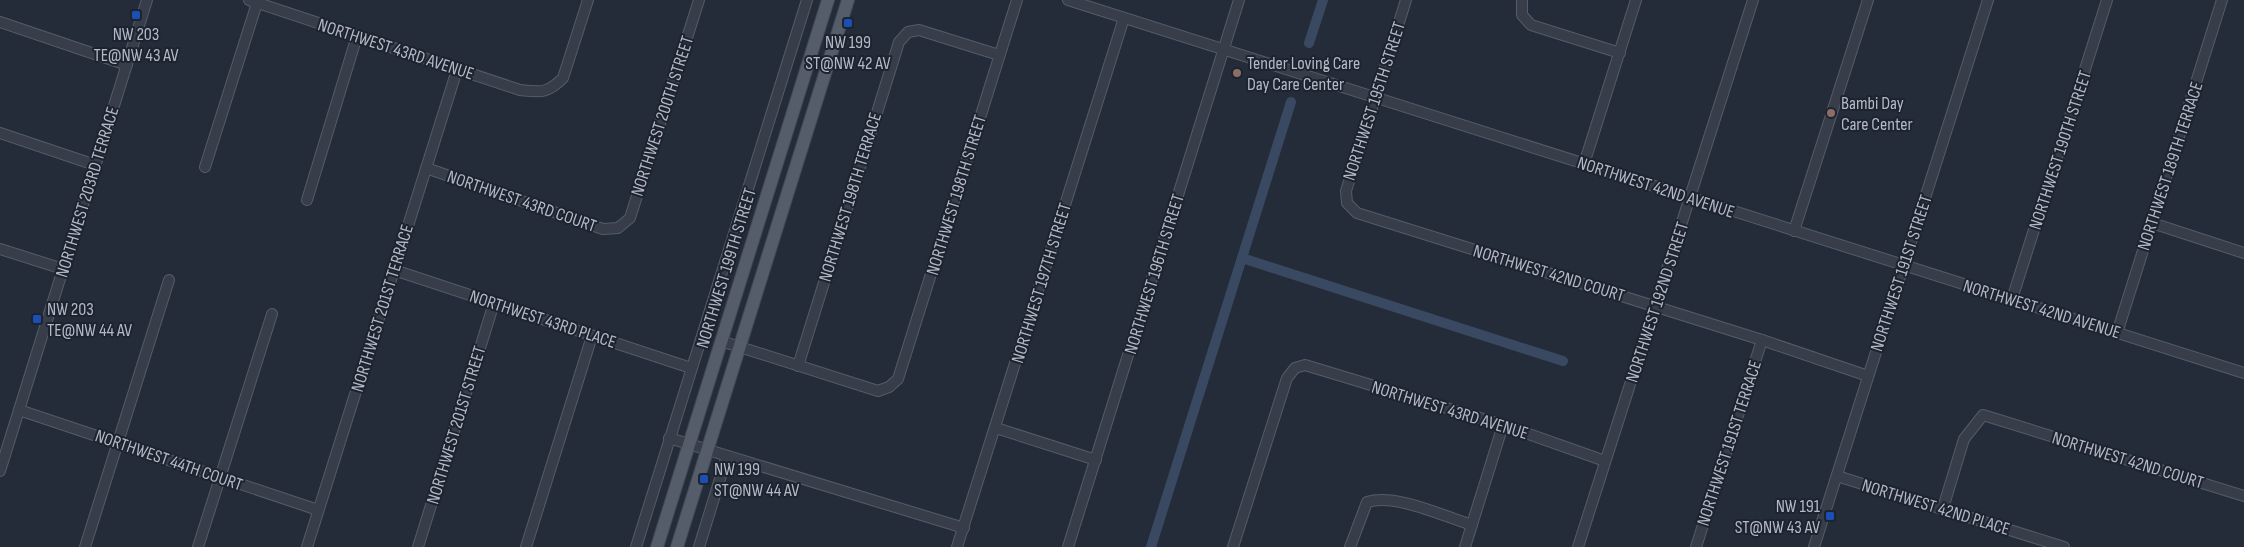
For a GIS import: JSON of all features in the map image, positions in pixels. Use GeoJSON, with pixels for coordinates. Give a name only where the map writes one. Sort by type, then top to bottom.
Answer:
{"type":"FeatureCollection","features":[{"type":"Feature","properties":{"kind":"main road","name":"NORTHWEST 199TH STREET"},"geometry":{"type":"LineString","coordinates":[[657,547],[828,0]]}},
{"type":"Feature","properties":{"kind":"main road","name":"NORTHWEST 199TH STREET"},"geometry":{"type":"LineString","coordinates":[[677,547],[848,0]]}},
{"type":"Feature","properties":{"kind":"street","name":"NORTHWEST 203RD TERRACE"},"geometry":{"type":"LineString","coordinates":[[0,470],[147,0]]}},
{"type":"Feature","properties":{"kind":"street","name":"NORTHWEST 43RD AVENUE"},"geometry":{"type":"LineString","coordinates":[[253,1],[520,90],[544,92],[563,78],[588,0]]}},
{"type":"Feature","properties":{"kind":"street","name":"NORTHWEST 200TH STREET"},"geometry":{"type":"LineString","coordinates":[[618,228],[630,218],[699,0]]}},
{"type":"Feature","properties":{"kind":"street"},"geometry":{"type":"LineString","coordinates":[[636,547],[807,0]]}},
{"type":"Feature","properties":{"kind":"street","name":"NORTHWEST 198TH STREET"},"geometry":{"type":"LineString","coordinates":[[798,366],[878,391],[889,387],[898,379],[1017,0]]}},
{"type":"Feature","properties":{"kind":"street","name":"NORTHWEST 42ND AVENUE"},"geometry":{"type":"LineString","coordinates":[[1068,0],[2244,373]]}},
{"type":"Feature","properties":{"kind":"street","name":"NORTHWEST 196TH STREET"},"geometry":{"type":"LineString","coordinates":[[1068,547],[1239,0]]}},
{"type":"Feature","properties":{"kind":"street","name":"NORTHWEST 195TH STREET"},"geometry":{"type":"LineString","coordinates":[[1347,203],[1346,191],[1406,0]]}},
{"type":"Feature","properties":{"kind":"street"},"geometry":{"type":"LineString","coordinates":[[1522,0],[1522,15],[1531,25],[1620,53]]}},
{"type":"Feature","properties":{"kind":"street"},"geometry":{"type":"LineString","coordinates":[[1584,164],[1636,0]]}},
{"type":"Feature","properties":{"kind":"street","name":"NORTHWEST 192ND STREET"},"geometry":{"type":"LineString","coordinates":[[1578,547],[1753,0]]}},
{"type":"Feature","properties":{"kind":"street"},"geometry":{"type":"LineString","coordinates":[[1794,231],[1868,0]]}},
{"type":"Feature","properties":{"kind":"street","name":"NORTHWEST 191ST STREET"},"geometry":{"type":"LineString","coordinates":[[1814,547],[1988,0]]}},
{"type":"Feature","properties":{"kind":"street","name":"NORTHWEST 190TH STREET"},"geometry":{"type":"LineString","coordinates":[[2012,300],[2107,0]]}},
{"type":"Feature","properties":{"kind":"street","name":"NORTHWEST 189TH TERRACE"},"geometry":{"type":"LineString","coordinates":[[2117,333],[2222,0]]}},
{"type":"Feature","properties":{"kind":"street"},"geometry":{"type":"LineString","coordinates":[[205,167],[253,1]]}},
{"type":"Feature","properties":{"kind":"street","name":"NORTHWEST 197TH STREET"},"geometry":{"type":"LineString","coordinates":[[957,547],[1124,18]]}},
{"type":"Feature","properties":{"kind":"street"},"geometry":{"type":"LineString","coordinates":[[0,22],[127,65]]}},
{"type":"Feature","properties":{"kind":"street","name":"NORTHWEST 198TH TERRACE"},"geometry":{"type":"LineString","coordinates":[[798,366],[899,42],[908,32],[919,30],[999,55]]}},
{"type":"Feature","properties":{"kind":"street"},"geometry":{"type":"LineString","coordinates":[[307,200],[358,36]]}},
{"type":"Feature","properties":{"kind":"street","name":"NORTHWEST 201ST TERRACE"},"geometry":{"type":"LineString","coordinates":[[307,547],[457,70]]}},
{"type":"Feature","properties":{"kind":"street"},"geometry":{"type":"LineString","coordinates":[[0,133],[96,165]]}},
{"type":"Feature","properties":{"kind":"street","name":"NORTHWEST 43RD COURT"},"geometry":{"type":"LineString","coordinates":[[426,168],[603,228],[618,228]]}},
{"type":"Feature","properties":{"kind":"street","name":"NORTHWEST 42ND COURT"},"geometry":{"type":"LineString","coordinates":[[1347,203],[1357,213],[1762,340],[1868,376]]}},
{"type":"Feature","properties":{"kind":"street"},"geometry":{"type":"LineString","coordinates":[[2152,223],[2244,253]]}},
{"type":"Feature","properties":{"kind":"street"},"geometry":{"type":"LineString","coordinates":[[0,249],[63,269]]}},
{"type":"Feature","properties":{"kind":"street","name":"NORTHWEST 43RD PLACE"},"geometry":{"type":"LineString","coordinates":[[394,270],[691,368]]}},
{"type":"Feature","properties":{"kind":"street"},"geometry":{"type":"LineString","coordinates":[[85,547],[169,280]]}},
{"type":"Feature","properties":{"kind":"street","name":"NORTHWEST 201ST STREET"},"geometry":{"type":"LineString","coordinates":[[418,547],[494,303]]}},
{"type":"Feature","properties":{"kind":"street"},"geometry":{"type":"LineString","coordinates":[[198,547],[272,314]]}},
{"type":"Feature","properties":{"kind":"street"},"geometry":{"type":"LineString","coordinates":[[526,547],[592,336]]}},
{"type":"Feature","properties":{"kind":"street","name":"NORTHWEST 191ST TERRACE"},"geometry":{"type":"LineString","coordinates":[[1696,547],[1762,340]]}},
{"type":"Feature","properties":{"kind":"street"},"geometry":{"type":"LineString","coordinates":[[721,341],[798,366]]}},
{"type":"Feature","properties":{"kind":"street","name":"NORTHWEST 43RD AVENUE"},"geometry":{"type":"LineString","coordinates":[[1233,547],[1287,378],[1295,368],[1305,365],[1503,426],[1605,461]]}},
{"type":"Feature","properties":{"kind":"street","name":"NORTHWEST 44TH COURT"},"geometry":{"type":"LineString","coordinates":[[19,410],[318,510]]}},
{"type":"Feature","properties":{"kind":"street","name":"NORTHWEST 42ND COURT"},"geometry":{"type":"LineString","coordinates":[[1943,508],[1964,439],[1983,415],[2244,496]]}},
{"type":"Feature","properties":{"kind":"street"},"geometry":{"type":"LineString","coordinates":[[1465,547],[1503,426]]}},
{"type":"Feature","properties":{"kind":"street"},"geometry":{"type":"LineString","coordinates":[[996,428],[1096,460]]}},
{"type":"Feature","properties":{"kind":"street"},"geometry":{"type":"LineString","coordinates":[[670,438],[964,528]]}},
{"type":"Feature","properties":{"kind":"street"},"geometry":{"type":"LineString","coordinates":[[699,547],[727,456]]}},
{"type":"Feature","properties":{"kind":"street","name":"NORTHWEST 42ND PLACE"},"geometry":{"type":"LineString","coordinates":[[1837,476],[2064,547]]}},
{"type":"Feature","properties":{"kind":"street"},"geometry":{"type":"LineString","coordinates":[[1350,547],[1367,502],[1379,498],[1416,507],[1472,525]]}},
{"type":"Feature","properties":{"kind":"waterway"},"geometry":{"type":"LineString","coordinates":[[1309,43],[1323,0]]}},
{"type":"Feature","properties":{"kind":"waterway"},"geometry":{"type":"LineString","coordinates":[[1151,547],[1291,102]]}},
{"type":"Feature","properties":{"kind":"waterway"},"geometry":{"type":"LineString","coordinates":[[1242,258],[1563,361]]}},
{"type":"Feature","properties":{"kind":"place","name":"NW 203 TE@NW 43 AV"},"geometry":{"type":"Point","coordinates":[136,15]}},
{"type":"Feature","properties":{"kind":"place","name":"NW 199 ST@NW 42 AV"},"geometry":{"type":"Point","coordinates":[848,23]}},
{"type":"Feature","properties":{"kind":"place","name":"Tender Loving Care Day Care Center"},"geometry":{"type":"Point","coordinates":[1237,73]}},
{"type":"Feature","properties":{"kind":"place","name":"Bambi Day Care Center"},"geometry":{"type":"Point","coordinates":[1831,113]}},
{"type":"Feature","properties":{"kind":"place","name":"NW 203 TE@NW 44 AV"},"geometry":{"type":"Point","coordinates":[37,319]}},
{"type":"Feature","properties":{"kind":"place","name":"NW 199 ST@NW 44 AV"},"geometry":{"type":"Point","coordinates":[704,479]}},
{"type":"Feature","properties":{"kind":"place","name":"NW 191 ST@NW 43 AV"},"geometry":{"type":"Point","coordinates":[1830,516]}}]}
